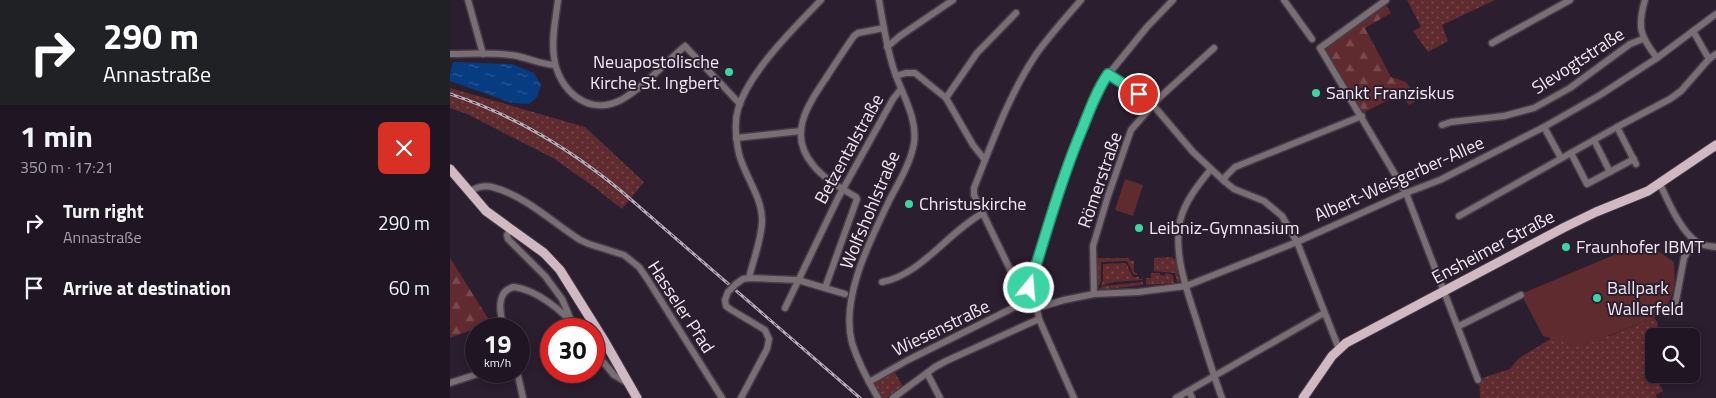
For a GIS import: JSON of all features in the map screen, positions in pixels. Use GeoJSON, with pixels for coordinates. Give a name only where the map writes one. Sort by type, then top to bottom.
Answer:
{"type":"FeatureCollection","features":[{"type":"Feature","properties":{"kind":"main road","name":"Ensheimer Straße"},"geometry":{"type":"LineString","coordinates":[[1303,398],[1339,349],[1357,337],[1565,227],[1596,212],[1640,195],[1660,184],[1716,144]]}},
{"type":"Feature","properties":{"kind":"main road"},"geometry":{"type":"LineString","coordinates":[[450,169],[486,211],[544,254],[560,270],[637,398]]}},
{"type":"Feature","properties":{"kind":"street"},"geometry":{"type":"LineString","coordinates":[[468,0],[483,54]]}},
{"type":"Feature","properties":{"kind":"street"},"geometry":{"type":"LineString","coordinates":[[558,0],[553,44],[555,65],[571,92],[586,103],[602,106],[611,104],[631,94],[685,46],[740,104]]}},
{"type":"Feature","properties":{"kind":"street"},"geometry":{"type":"LineString","coordinates":[[749,278],[761,234],[762,213],[740,157],[736,138],[736,118],[746,91],[763,66],[821,0]]}},
{"type":"Feature","properties":{"kind":"street","name":"Betzentalstraße"},"geometry":{"type":"LineString","coordinates":[[785,308],[843,189],[893,99],[901,89],[887,47],[879,0]]}},
{"type":"Feature","properties":{"kind":"street"},"geometry":{"type":"LineString","coordinates":[[887,47],[953,0]]}},
{"type":"Feature","properties":{"kind":"street"},"geometry":{"type":"LineString","coordinates":[[1074,398],[1039,319],[1037,308],[1027,301],[974,194],[974,188],[1015,92],[1030,65],[1052,34],[1081,0]]}},
{"type":"Feature","properties":{"kind":"street"},"geometry":{"type":"LineString","coordinates":[[1027,301],[1029,288],[1064,177],[1092,103],[1108,74],[1172,0]]}},
{"type":"Feature","properties":{"kind":"street"},"geometry":{"type":"LineString","coordinates":[[1284,0],[1312,39]]}},
{"type":"Feature","properties":{"kind":"street"},"geometry":{"type":"LineString","coordinates":[[1386,0],[1320,48],[1406,193],[1459,326],[1478,380]]}},
{"type":"Feature","properties":{"kind":"street"},"geometry":{"type":"LineString","coordinates":[[1492,43],[1570,0]]}},
{"type":"Feature","properties":{"kind":"street"},"geometry":{"type":"LineString","coordinates":[[1645,0],[1641,18],[1643,39],[1657,58]]}},
{"type":"Feature","properties":{"kind":"street"},"geometry":{"type":"LineString","coordinates":[[946,98],[982,46],[1016,12]]}},
{"type":"Feature","properties":{"kind":"street","name":"Albert-Weisgerber-Allee"},"geometry":{"type":"LineString","coordinates":[[1037,308],[1094,294],[1138,292],[1186,286],[1297,242],[1406,193],[1465,169],[1544,127],[1600,95],[1657,58],[1716,14]]}},
{"type":"Feature","properties":{"kind":"street"},"geometry":{"type":"LineString","coordinates":[[825,288],[858,199],[821,174],[812,165],[804,151],[801,131],[806,110],[854,36],[858,33],[884,28]]}},
{"type":"Feature","properties":{"kind":"street"},"geometry":{"type":"LineString","coordinates":[[1693,31],[1709,59]]}},
{"type":"Feature","properties":{"kind":"street","name":"Slevogtstraße"},"geometry":{"type":"LineString","coordinates":[[1442,125],[1451,122],[1504,116],[1534,108],[1570,88],[1633,42],[1643,39]]}},
{"type":"Feature","properties":{"kind":"street","name":"Römerstraße"},"geometry":{"type":"LineString","coordinates":[[1094,294],[1094,246],[1099,223],[1131,130],[1159,98],[1214,48]]}},
{"type":"Feature","properties":{"kind":"street"},"geometry":{"type":"LineString","coordinates":[[450,54],[517,56],[541,64],[555,65]]}},
{"type":"Feature","properties":{"kind":"street"},"geometry":{"type":"LineString","coordinates":[[1459,216],[1663,103],[1681,91],[1709,59],[1716,54]]}},
{"type":"Feature","properties":{"kind":"street"},"geometry":{"type":"LineString","coordinates":[[896,76],[906,72],[915,73],[946,98],[973,146],[985,160]]}},
{"type":"Feature","properties":{"kind":"street"},"geometry":{"type":"LineString","coordinates":[[1108,74],[1153,105],[1178,136],[1224,181],[1240,191],[1264,201],[1277,210],[1297,242],[1339,349]]}},
{"type":"Feature","properties":{"kind":"street","name":"Wolfshohlstraße"},"geometry":{"type":"LineString","coordinates":[[878,398],[852,342],[850,313],[863,255],[908,163],[914,142],[912,120],[901,89]]}},
{"type":"Feature","properties":{"kind":"street"},"geometry":{"type":"LineString","coordinates":[[1224,181],[1226,176],[1235,167],[1362,116]]}},
{"type":"Feature","properties":{"kind":"street"},"geometry":{"type":"LineString","coordinates":[[1544,127],[1562,158]]}},
{"type":"Feature","properties":{"kind":"street"},"geometry":{"type":"LineString","coordinates":[[1571,154],[1587,184],[1635,162],[1617,127]]}},
{"type":"Feature","properties":{"kind":"street"},"geometry":{"type":"LineString","coordinates":[[736,138],[801,131]]}},
{"type":"Feature","properties":{"kind":"street"},"geometry":{"type":"LineString","coordinates":[[1594,140],[1610,172]]}},
{"type":"Feature","properties":{"kind":"street"},"geometry":{"type":"LineString","coordinates":[[1211,169],[1191,195],[1180,220],[1179,255],[1186,286],[1222,398]]}},
{"type":"Feature","properties":{"kind":"street"},"geometry":{"type":"LineString","coordinates":[[1660,184],[1683,226],[1694,240],[1701,245],[1716,248]]}},
{"type":"Feature","properties":{"kind":"street","name":"Hasseler Pfad"},"geometry":{"type":"LineString","coordinates":[[469,192],[484,187],[490,187],[503,192],[530,205],[580,240],[624,255],[631,260],[648,280],[722,398]]}},
{"type":"Feature","properties":{"kind":"street"},"geometry":{"type":"LineString","coordinates":[[882,282],[901,276],[914,269],[962,227],[983,213]]}},
{"type":"Feature","properties":{"kind":"street"},"geometry":{"type":"LineString","coordinates":[[510,230],[507,235],[508,239],[537,266],[555,288],[567,308],[570,318]]}},
{"type":"Feature","properties":{"kind":"street"},"geometry":{"type":"LineString","coordinates":[[1669,312],[1676,301],[1684,258],[1694,240]]}},
{"type":"Feature","properties":{"kind":"street"},"geometry":{"type":"LineString","coordinates":[[741,398],[767,349],[770,339],[765,330],[726,306],[725,300],[728,292],[743,279],[749,278],[798,280],[845,294]]}},
{"type":"Feature","properties":{"kind":"street"},"geometry":{"type":"LineString","coordinates":[[501,318],[501,298],[504,291],[514,287],[534,294],[548,302],[566,318]]}},
{"type":"Feature","properties":{"kind":"street"},"geometry":{"type":"LineString","coordinates":[[1459,326],[1522,295]]}},
{"type":"Feature","properties":{"kind":"street","name":"Wiesenstraße"},"geometry":{"type":"LineString","coordinates":[[869,382],[908,360],[1027,301]]}},
{"type":"Feature","properties":{"kind":"street"},"geometry":{"type":"LineString","coordinates":[[1176,398],[1324,313]]}},
{"type":"Feature","properties":{"kind":"street"},"geometry":{"type":"LineString","coordinates":[[894,398],[946,361],[1039,319]]}},
{"type":"Feature","properties":{"kind":"street"},"geometry":{"type":"LineString","coordinates":[[605,364],[614,375],[630,384]]}},
{"type":"Feature","properties":{"kind":"street"},"geometry":{"type":"LineString","coordinates":[[928,373],[940,398]]}},
{"type":"Feature","properties":{"kind":"street"},"geometry":{"type":"LineString","coordinates":[[450,384],[465,379]]}},
{"type":"Feature","properties":{"kind":"street"},"geometry":{"type":"LineString","coordinates":[[520,383],[523,398]]}},
{"type":"Feature","properties":{"kind":"street"},"geometry":{"type":"LineString","coordinates":[[1189,391],[1192,398]]}},
{"type":"Feature","properties":{"kind":"green space"},"geometry":{"type":"Polygon","coordinates":[[[1407,0],[1495,0],[1442,25],[1448,41],[1428,52],[1413,31],[1421,27],[1407,0]]]}},
{"type":"Feature","properties":{"kind":"green space"},"geometry":{"type":"Polygon","coordinates":[[[1384,2],[1391,13],[1365,28],[1391,77],[1406,82],[1419,99],[1409,105],[1400,94],[1363,113],[1324,49],[1384,2]]]}},
{"type":"Feature","properties":{"kind":"green space"},"geometry":{"type":"Polygon","coordinates":[[[450,88],[585,127],[644,182],[622,209],[553,158],[467,114],[450,108],[450,88]]]}},
{"type":"Feature","properties":{"kind":"green space"},"geometry":{"type":"Polygon","coordinates":[[[1125,179],[1143,185],[1133,216],[1115,210],[1125,179]]]}},
{"type":"Feature","properties":{"kind":"green space","name":"Ballpark Wallerfeld"},"geometry":{"type":"Polygon","coordinates":[[[1645,242],[1674,262],[1675,280],[1673,293],[1661,312],[1654,318],[1579,347],[1543,336],[1521,294],[1645,242]]]}},
{"type":"Feature","properties":{"kind":"green space"},"geometry":{"type":"Polygon","coordinates":[[[1172,257],[1176,261],[1179,273],[1177,274],[1180,281],[1177,282],[1175,273],[1154,271],[1154,258],[1172,257]]]}},
{"type":"Feature","properties":{"kind":"green space"},"geometry":{"type":"Polygon","coordinates":[[[450,258],[488,318],[465,318],[465,333],[450,338],[450,258]]]}},
{"type":"Feature","properties":{"kind":"green space"},"geometry":{"type":"Polygon","coordinates":[[[1097,258],[1129,258],[1129,260],[1134,261],[1134,272],[1137,275],[1134,275],[1127,261],[1101,262],[1101,281],[1097,289],[1097,258]]]}},
{"type":"Feature","properties":{"kind":"green space"},"geometry":{"type":"Polygon","coordinates":[[[1126,263],[1133,277],[1139,277],[1139,279],[1143,280],[1113,282],[1101,286],[1103,281],[1103,264],[1126,263]]]}},
{"type":"Feature","properties":{"kind":"green space"},"geometry":{"type":"Polygon","coordinates":[[[1151,273],[1160,273],[1160,275],[1165,276],[1166,273],[1173,275],[1174,283],[1146,285],[1146,278],[1151,278],[1151,273]]]}},
{"type":"Feature","properties":{"kind":"green space"},"geometry":{"type":"Polygon","coordinates":[[[1143,282],[1143,285],[1098,290],[1103,286],[1143,282]]]}},
{"type":"Feature","properties":{"kind":"green space"},"geometry":{"type":"Polygon","coordinates":[[[1654,318],[1658,323],[1657,328],[1645,328],[1645,383],[1659,383],[1663,391],[1656,395],[1657,398],[1480,398],[1479,379],[1510,369],[1518,359],[1552,338],[1609,336],[1654,318]]]}},
{"type":"Feature","properties":{"kind":"green space"},"geometry":{"type":"Polygon","coordinates":[[[894,371],[904,388],[886,398],[881,398],[872,382],[894,371]]]}},
{"type":"Feature","properties":{"kind":"water"},"geometry":{"type":"Polygon","coordinates":[[[453,62],[512,64],[534,73],[541,85],[537,97],[529,104],[512,103],[450,81],[453,62]]]}},
{"type":"Feature","properties":{"kind":"railway"},"geometry":{"type":"LineString","coordinates":[[450,94],[474,102],[540,134],[601,175],[860,398]]}},
{"type":"Feature","properties":{"kind":"place","name":"Neuapostolische Kirche St. Ingbert"},"geometry":{"type":"Point","coordinates":[729,72]}},
{"type":"Feature","properties":{"kind":"place","name":"Sankt Franziskus"},"geometry":{"type":"Point","coordinates":[1316,93]}},
{"type":"Feature","properties":{"kind":"place","name":"Christuskirche"},"geometry":{"type":"Point","coordinates":[909,204]}},
{"type":"Feature","properties":{"kind":"place","name":"Leibniz-Gymnasium"},"geometry":{"type":"Point","coordinates":[1139,228]}},
{"type":"Feature","properties":{"kind":"place","name":"Fraunhofer IBMT"},"geometry":{"type":"Point","coordinates":[1566,247]}},
{"type":"Feature","properties":{"kind":"place","name":"Ballpark Wallerfeld"},"geometry":{"type":"Point","coordinates":[1597,298]}},
{"type":"Feature","properties":{"kind":"route"},"geometry":{"type":"LineString","coordinates":[[1029,288],[1064,177],[1092,103],[1103,81],[1108,74],[1139,94]]}}]}
